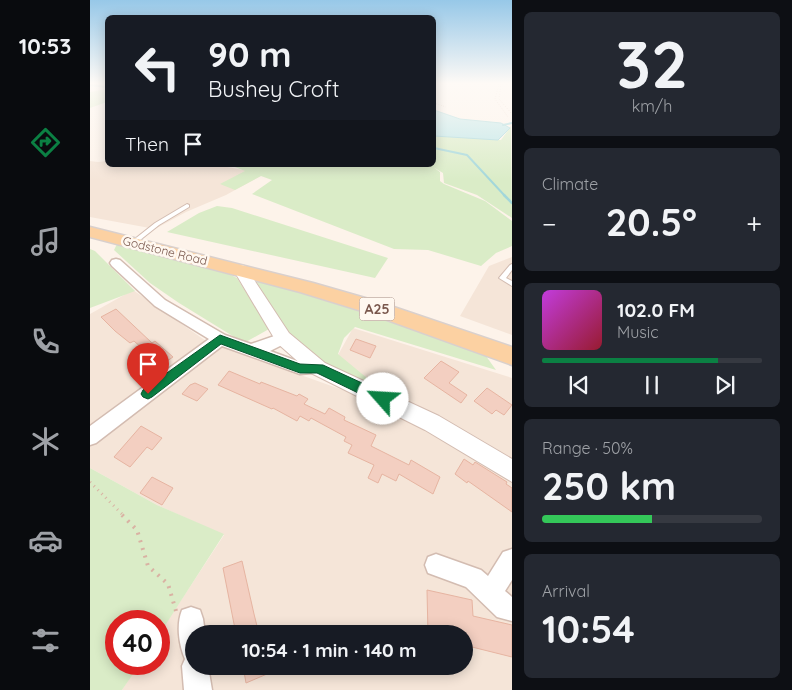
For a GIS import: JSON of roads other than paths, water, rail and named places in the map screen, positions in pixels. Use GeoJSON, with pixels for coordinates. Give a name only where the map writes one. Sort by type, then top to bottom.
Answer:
{"type":"FeatureCollection","features":[{"type":"Feature","properties":{"kind":"main road","name":"Godstone Road"},"geometry":{"type":"LineString","coordinates":[[90,232],[240,270],[372,307],[512,356]]}},
{"type":"Feature","properties":{"kind":"street","name":"Godstone Road"},"geometry":{"type":"LineString","coordinates":[[116,263],[160,303],[220,339],[300,368],[318,368]]}},
{"type":"Feature","properties":{"kind":"street","name":"Godstone Road"},"geometry":{"type":"LineString","coordinates":[[240,270],[283,338],[318,368],[432,423],[512,471]]}},
{"type":"Feature","properties":{"kind":"street"},"geometry":{"type":"LineString","coordinates":[[252,350],[270,345],[283,338]]}},
{"type":"Feature","properties":{"kind":"street"},"geometry":{"type":"LineString","coordinates":[[90,437],[220,339]]}},
{"type":"Feature","properties":{"kind":"street"},"geometry":{"type":"LineString","coordinates":[[490,594],[511,560]]}},
{"type":"Feature","properties":{"kind":"street"},"geometry":{"type":"LineString","coordinates":[[436,565],[473,578],[506,608],[512,609]]}},
{"type":"Feature","properties":{"kind":"street"},"geometry":{"type":"LineString","coordinates":[[191,619],[192,625]]}},
{"type":"Feature","properties":{"kind":"street"},"geometry":{"type":"LineString","coordinates":[[196,675],[198,690]]}},
{"type":"Feature","properties":{"kind":"lane"},"geometry":{"type":"LineString","coordinates":[[133,243],[157,224],[187,206]]}},
{"type":"Feature","properties":{"kind":"lane"},"geometry":{"type":"LineString","coordinates":[[512,266],[502,278],[512,284]]}},
{"type":"Feature","properties":{"kind":"water"},"geometry":{"type":"Polygon","coordinates":[[[436,116],[452,116],[460,119],[501,123],[510,128],[498,140],[436,136],[436,116]]]}},
{"type":"Feature","properties":{"kind":"waterway"},"geometry":{"type":"LineString","coordinates":[[503,125],[512,123]]}},
{"type":"Feature","properties":{"kind":"waterway"},"geometry":{"type":"LineString","coordinates":[[436,148],[467,155],[505,196]]}},
{"type":"Feature","properties":{"kind":"waterway"},"geometry":{"type":"LineString","coordinates":[[505,196],[512,203]]}}]}
